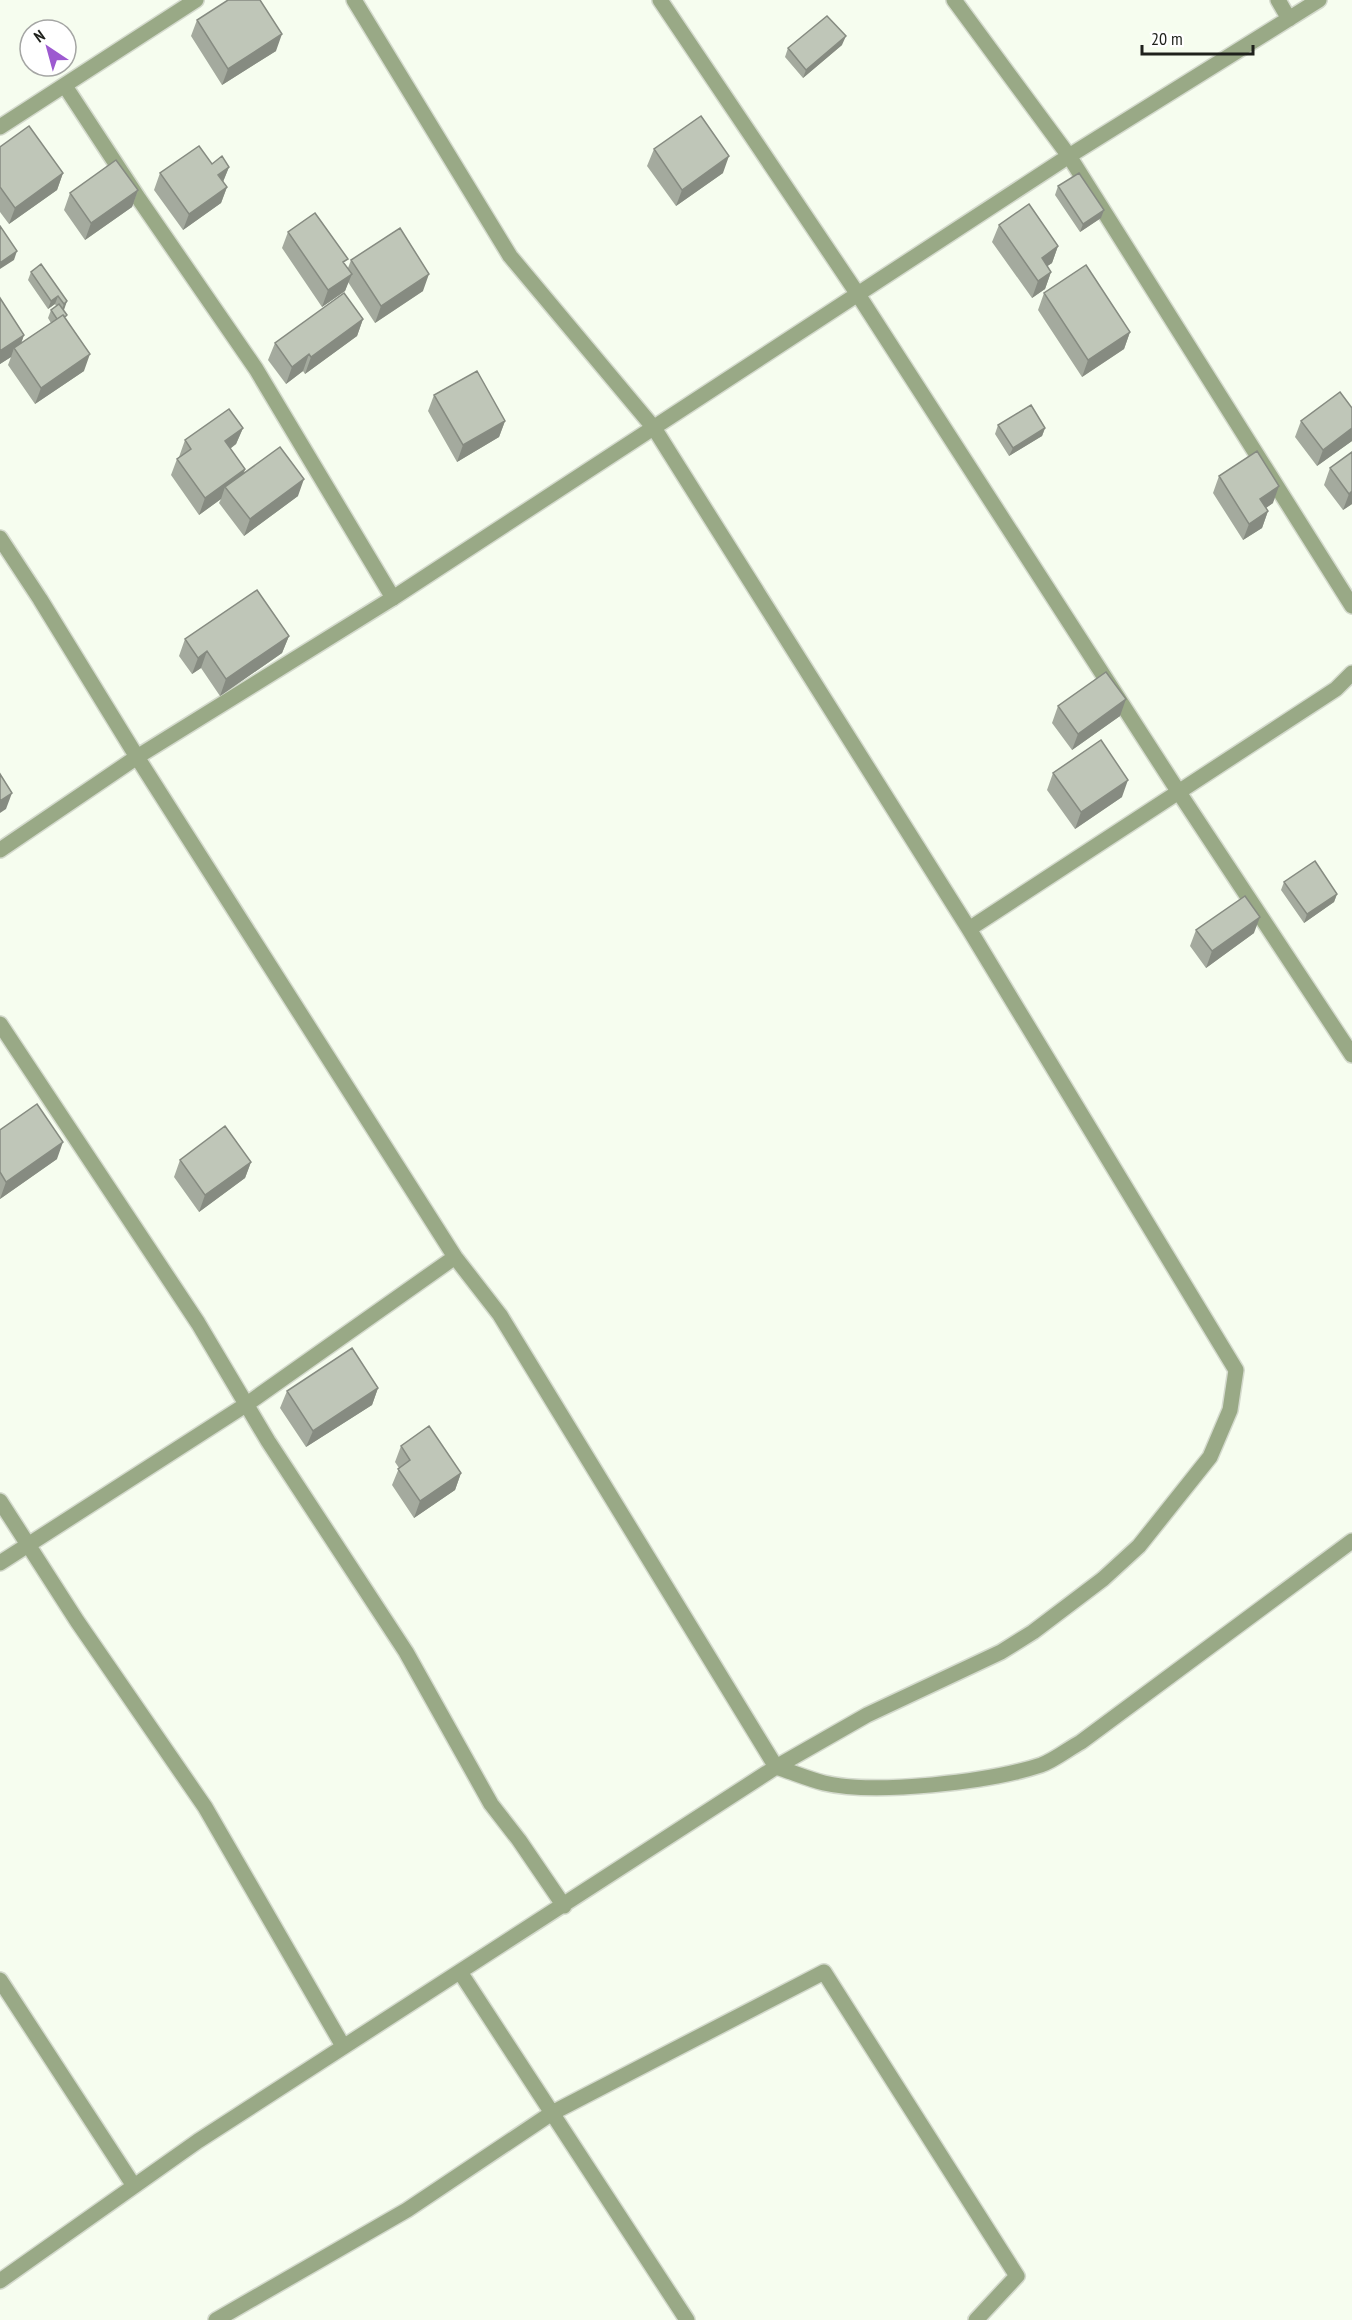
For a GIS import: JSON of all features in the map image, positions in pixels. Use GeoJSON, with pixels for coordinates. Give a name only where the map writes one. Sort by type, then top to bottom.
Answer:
{"type":"FeatureCollection","features":[{"type":"Feature","properties":{"kind":"street"},"geometry":{"type":"LineString","coordinates":[[0,127],[196,0]]}},
{"type":"Feature","properties":{"kind":"street"},"geometry":{"type":"LineString","coordinates":[[0,2281],[198,2141],[776,1767],[867,1715],[1001,1652],[1064,1610],[1139,1546],[1210,1456],[1230,1410],[1236,1370],[969,929],[654,428],[510,256],[354,0]]}},
{"type":"Feature","properties":{"kind":"street"},"geometry":{"type":"LineString","coordinates":[[660,0],[857,293],[1178,791],[1352,1055]]}},
{"type":"Feature","properties":{"kind":"street"},"geometry":{"type":"LineString","coordinates":[[954,0],[1069,156],[1352,606]]}},
{"type":"Feature","properties":{"kind":"street"},"geometry":{"type":"LineString","coordinates":[[1278,0],[1289,19]]}},
{"type":"Feature","properties":{"kind":"street"},"geometry":{"type":"LineString","coordinates":[[0,850],[137,757],[393,598],[1069,156],[1319,0]]}},
{"type":"Feature","properties":{"kind":"street"},"geometry":{"type":"LineString","coordinates":[[65,86],[139,199],[256,369],[393,598]]}},
{"type":"Feature","properties":{"kind":"street"},"geometry":{"type":"LineString","coordinates":[[0,538],[455,1257],[500,1315],[776,1767],[825,1783],[868,1787],[921,1785],[1003,1775],[1043,1764],[1081,1742],[1352,1541]]}},
{"type":"Feature","properties":{"kind":"street"},"geometry":{"type":"LineString","coordinates":[[969,929],[1336,689],[1352,673]]}},
{"type":"Feature","properties":{"kind":"street"},"geometry":{"type":"LineString","coordinates":[[0,1024],[198,1323],[268,1441],[406,1652],[491,1804],[564,1905]]}},
{"type":"Feature","properties":{"kind":"street"},"geometry":{"type":"LineString","coordinates":[[0,1563],[247,1404],[455,1257]]}},
{"type":"Feature","properties":{"kind":"street"},"geometry":{"type":"LineString","coordinates":[[0,1501],[77,1621],[205,1807],[343,2046]]}},
{"type":"Feature","properties":{"kind":"street"},"geometry":{"type":"LineString","coordinates":[[460,1972],[687,2320]]}},
{"type":"Feature","properties":{"kind":"street"},"geometry":{"type":"LineString","coordinates":[[216,2320],[407,2210],[552,2113],[824,1972],[1017,2276],[976,2320]]}},
{"type":"Feature","properties":{"kind":"street"},"geometry":{"type":"LineString","coordinates":[[0,1980],[134,2186]]}},
{"type":"Feature","properties":{"kind":"building"},"geometry":{"type":"Polygon","coordinates":[[[228,0],[260,0],[282,34],[228,69],[197,20],[228,0]]]}},
{"type":"Feature","properties":{"kind":"building"},"geometry":{"type":"Polygon","coordinates":[[[827,16],[846,36],[806,70],[788,48],[827,16]]]}},
{"type":"Feature","properties":{"kind":"building"},"geometry":{"type":"Polygon","coordinates":[[[701,116],[729,156],[682,190],[654,149],[701,116]]]}},
{"type":"Feature","properties":{"kind":"building"},"geometry":{"type":"Polygon","coordinates":[[[29,126],[63,173],[15,208],[0,187],[0,147],[29,126]]]}},
{"type":"Feature","properties":{"kind":"building"},"geometry":{"type":"Polygon","coordinates":[[[199,146],[212,164],[222,156],[229,167],[218,175],[227,187],[189,214],[160,173],[199,146]]]}},
{"type":"Feature","properties":{"kind":"building"},"geometry":{"type":"Polygon","coordinates":[[[116,160],[138,190],[91,223],[70,193],[116,160]]]}},
{"type":"Feature","properties":{"kind":"building"},"geometry":{"type":"Polygon","coordinates":[[[1079,173],[1104,210],[1083,224],[1058,186],[1079,173]]]}},
{"type":"Feature","properties":{"kind":"building"},"geometry":{"type":"Polygon","coordinates":[[[1029,204],[1058,246],[1042,258],[1051,272],[1038,281],[999,225],[1029,204]]]}},
{"type":"Feature","properties":{"kind":"building"},"geometry":{"type":"Polygon","coordinates":[[[315,213],[348,259],[343,262],[352,274],[328,290],[288,232],[315,213]]]}},
{"type":"Feature","properties":{"kind":"building"},"geometry":{"type":"Polygon","coordinates":[[[0,226],[17,251],[0,263],[0,226]]]}},
{"type":"Feature","properties":{"kind":"building"},"geometry":{"type":"Polygon","coordinates":[[[400,228],[429,274],[381,306],[351,260],[400,228]]]}},
{"type":"Feature","properties":{"kind":"building"},"geometry":{"type":"Polygon","coordinates":[[[41,264],[67,301],[64,304],[58,296],[51,301],[31,272],[41,264]]]}},
{"type":"Feature","properties":{"kind":"building"},"geometry":{"type":"Polygon","coordinates":[[[1086,265],[1130,332],[1088,360],[1044,293],[1086,265]]]}},
{"type":"Feature","properties":{"kind":"building"},"geometry":{"type":"Polygon","coordinates":[[[344,293],[363,319],[311,357],[309,354],[292,367],[275,343],[344,293]]]}},
{"type":"Feature","properties":{"kind":"building"},"geometry":{"type":"Polygon","coordinates":[[[0,298],[24,335],[0,351],[0,298]]]}},
{"type":"Feature","properties":{"kind":"building"},"geometry":{"type":"Polygon","coordinates":[[[59,304],[67,315],[57,319],[51,310],[59,304]]]}},
{"type":"Feature","properties":{"kind":"building"},"geometry":{"type":"Polygon","coordinates":[[[63,315],[90,354],[41,388],[14,348],[63,315]]]}},
{"type":"Feature","properties":{"kind":"building"},"geometry":{"type":"Polygon","coordinates":[[[477,371],[505,421],[463,445],[434,395],[477,371]]]}},
{"type":"Feature","properties":{"kind":"building"},"geometry":{"type":"Polygon","coordinates":[[[1340,392],[1352,408],[1352,428],[1323,450],[1301,421],[1340,392]]]}},
{"type":"Feature","properties":{"kind":"building"},"geometry":{"type":"Polygon","coordinates":[[[1031,405],[1045,428],[1013,448],[998,425],[1031,405]]]}},
{"type":"Feature","properties":{"kind":"building"},"geometry":{"type":"Polygon","coordinates":[[[229,409],[243,428],[225,441],[245,469],[205,498],[177,459],[191,449],[185,440],[229,409]]]}},
{"type":"Feature","properties":{"kind":"building"},"geometry":{"type":"Polygon","coordinates":[[[280,447],[304,479],[250,519],[225,487],[280,447]]]}},
{"type":"Feature","properties":{"kind":"building"},"geometry":{"type":"Polygon","coordinates":[[[1257,451],[1279,486],[1260,499],[1268,511],[1249,524],[1219,476],[1257,451]]]}},
{"type":"Feature","properties":{"kind":"building"},"geometry":{"type":"Polygon","coordinates":[[[1352,452],[1352,491],[1349,494],[1330,468],[1352,452]]]}},
{"type":"Feature","properties":{"kind":"building"},"geometry":{"type":"Polygon","coordinates":[[[257,590],[289,636],[226,679],[207,651],[198,658],[185,639],[257,590]]]}},
{"type":"Feature","properties":{"kind":"building"},"geometry":{"type":"Polygon","coordinates":[[[1106,672],[1126,699],[1078,734],[1058,706],[1106,672]]]}},
{"type":"Feature","properties":{"kind":"building"},"geometry":{"type":"Polygon","coordinates":[[[1101,740],[1128,780],[1081,812],[1053,773],[1101,740]]]}},
{"type":"Feature","properties":{"kind":"building"},"geometry":{"type":"Polygon","coordinates":[[[0,774],[12,793],[0,801],[0,774]]]}},
{"type":"Feature","properties":{"kind":"building"},"geometry":{"type":"Polygon","coordinates":[[[1315,861],[1337,894],[1307,914],[1284,882],[1315,861]]]}},
{"type":"Feature","properties":{"kind":"building"},"geometry":{"type":"Polygon","coordinates":[[[1245,896],[1260,917],[1212,951],[1196,930],[1245,896]]]}},
{"type":"Feature","properties":{"kind":"building"},"geometry":{"type":"Polygon","coordinates":[[[37,1104],[63,1142],[6,1182],[0,1172],[0,1130],[37,1104]]]}},
{"type":"Feature","properties":{"kind":"building"},"geometry":{"type":"Polygon","coordinates":[[[225,1126],[251,1162],[205,1195],[180,1160],[225,1126]]]}},
{"type":"Feature","properties":{"kind":"building"},"geometry":{"type":"Polygon","coordinates":[[[352,1348],[378,1388],[313,1431],[287,1391],[352,1348]]]}},
{"type":"Feature","properties":{"kind":"building"},"geometry":{"type":"Polygon","coordinates":[[[429,1426],[461,1473],[420,1501],[398,1469],[410,1460],[401,1446],[429,1426]]]}}]}
